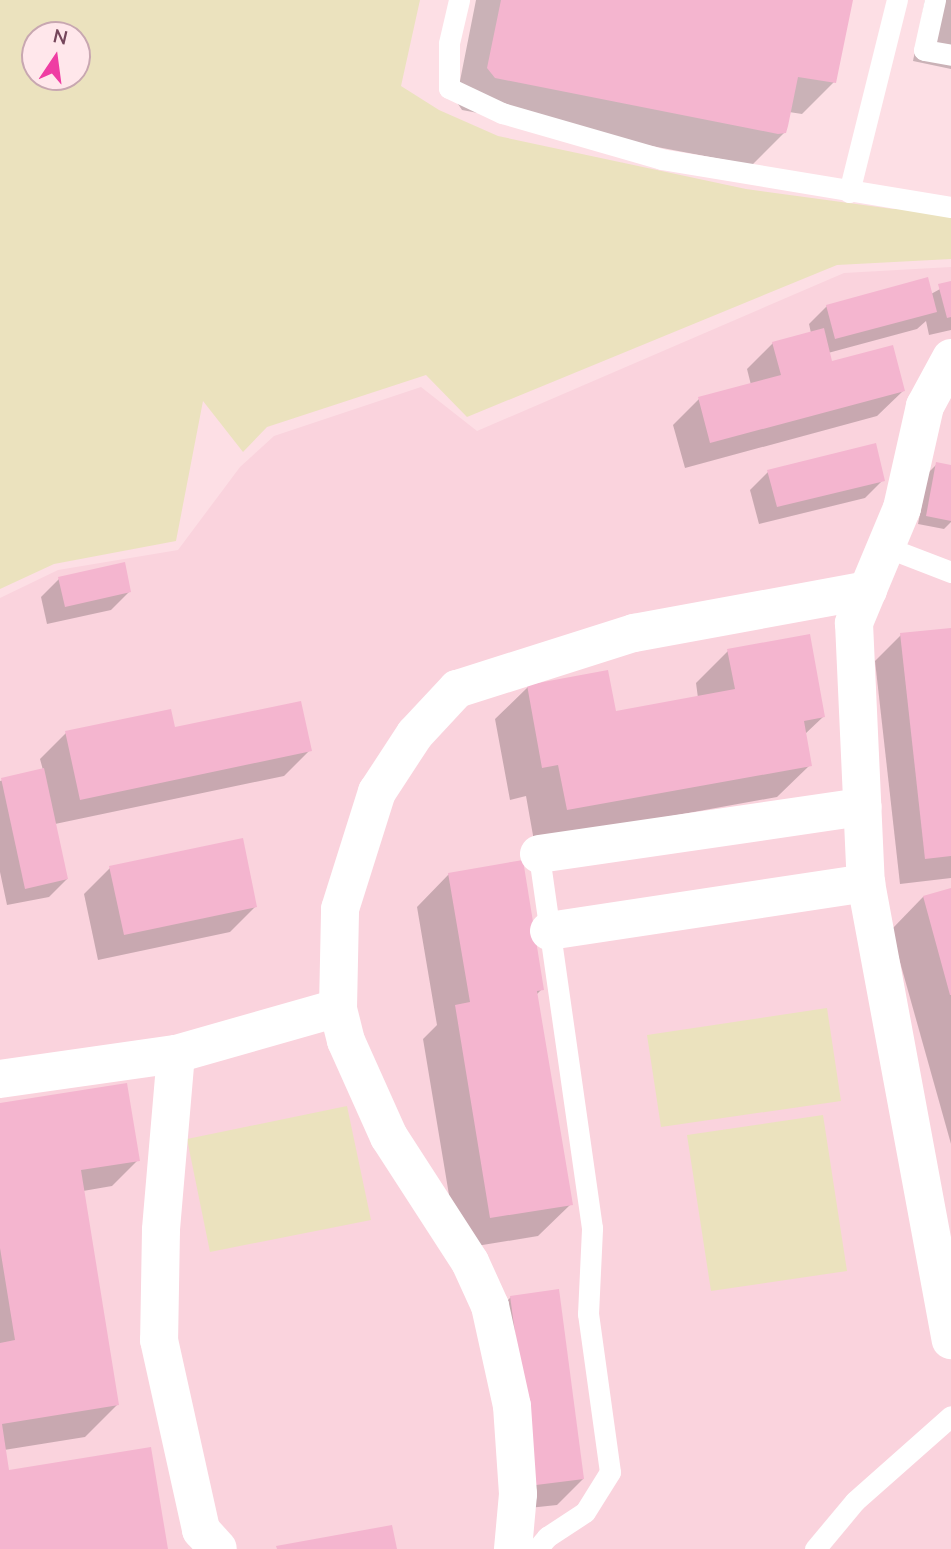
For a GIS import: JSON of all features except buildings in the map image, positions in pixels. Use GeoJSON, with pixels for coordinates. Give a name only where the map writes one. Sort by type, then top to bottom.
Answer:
{"type":"FeatureCollection","features":[{"type":"Feature","properties":{"kind":"street"},"geometry":{"type":"LineString","coordinates":[[951,358],[925,406],[902,508],[854,623],[866,883],[951,1340]]}},
{"type":"Feature","properties":{"kind":"street"},"geometry":{"type":"LineString","coordinates":[[513,1549],[518,1494],[512,1406],[490,1306],[470,1262],[389,1137],[346,1041],[338,1008],[340,909],[377,792],[415,734],[457,689],[634,633],[868,590]]}},
{"type":"Feature","properties":{"kind":"street"},"geometry":{"type":"LineString","coordinates":[[539,854],[863,807]]}},
{"type":"Feature","properties":{"kind":"street"},"geometry":{"type":"LineString","coordinates":[[549,930],[866,883]]}},
{"type":"Feature","properties":{"kind":"street"},"geometry":{"type":"LineString","coordinates":[[0,1079],[176,1054],[338,1008]]}},
{"type":"Feature","properties":{"kind":"street"},"geometry":{"type":"LineString","coordinates":[[176,1054],[161,1230],[159,1340],[201,1530],[218,1549]]}},
{"type":"Feature","properties":{"kind":"lane"},"geometry":{"type":"LineString","coordinates":[[459,0],[449,43],[449,88],[502,113],[661,159],[951,207]]}},
{"type":"Feature","properties":{"kind":"lane"},"geometry":{"type":"LineString","coordinates":[[849,192],[897,0]]}},
{"type":"Feature","properties":{"kind":"lane"},"geometry":{"type":"LineString","coordinates":[[935,0],[924,50],[951,55]]}},
{"type":"Feature","properties":{"kind":"lane"},"geometry":{"type":"LineString","coordinates":[[886,547],[951,572]]}},
{"type":"Feature","properties":{"kind":"lane"},"geometry":{"type":"LineString","coordinates":[[537,1549],[547,1537],[585,1512],[610,1472],[587,1314],[592,1228],[539,854]]}},
{"type":"Feature","properties":{"kind":"lane"},"geometry":{"type":"LineString","coordinates":[[815,1549],[855,1501],[951,1416]]}},
{"type":"Feature","properties":{"kind":"shaded area"},"geometry":{"type":"Polygon","coordinates":[[[0,0],[420,0],[401,86],[439,110],[498,136],[746,189],[893,209],[951,209],[951,259],[837,265],[467,417],[426,375],[267,427],[243,452],[203,401],[176,541],[54,564],[0,589],[0,0]]]}},
{"type":"Feature","properties":{"kind":"shaded area"},"geometry":{"type":"Polygon","coordinates":[[[951,267],[951,1549],[0,1549],[0,598],[58,570],[178,550],[240,467],[274,436],[421,387],[477,431],[844,273],[951,267]]]}},
{"type":"Feature","properties":{"kind":"shaded area"},"geometry":{"type":"Polygon","coordinates":[[[827,1008],[841,1101],[661,1127],[647,1035],[827,1008]]]}},
{"type":"Feature","properties":{"kind":"shaded area"},"geometry":{"type":"Polygon","coordinates":[[[347,1106],[371,1220],[210,1252],[187,1139],[347,1106]]]}},
{"type":"Feature","properties":{"kind":"shaded area"},"geometry":{"type":"Polygon","coordinates":[[[823,1115],[847,1271],[711,1291],[687,1135],[823,1115]]]}}]}
